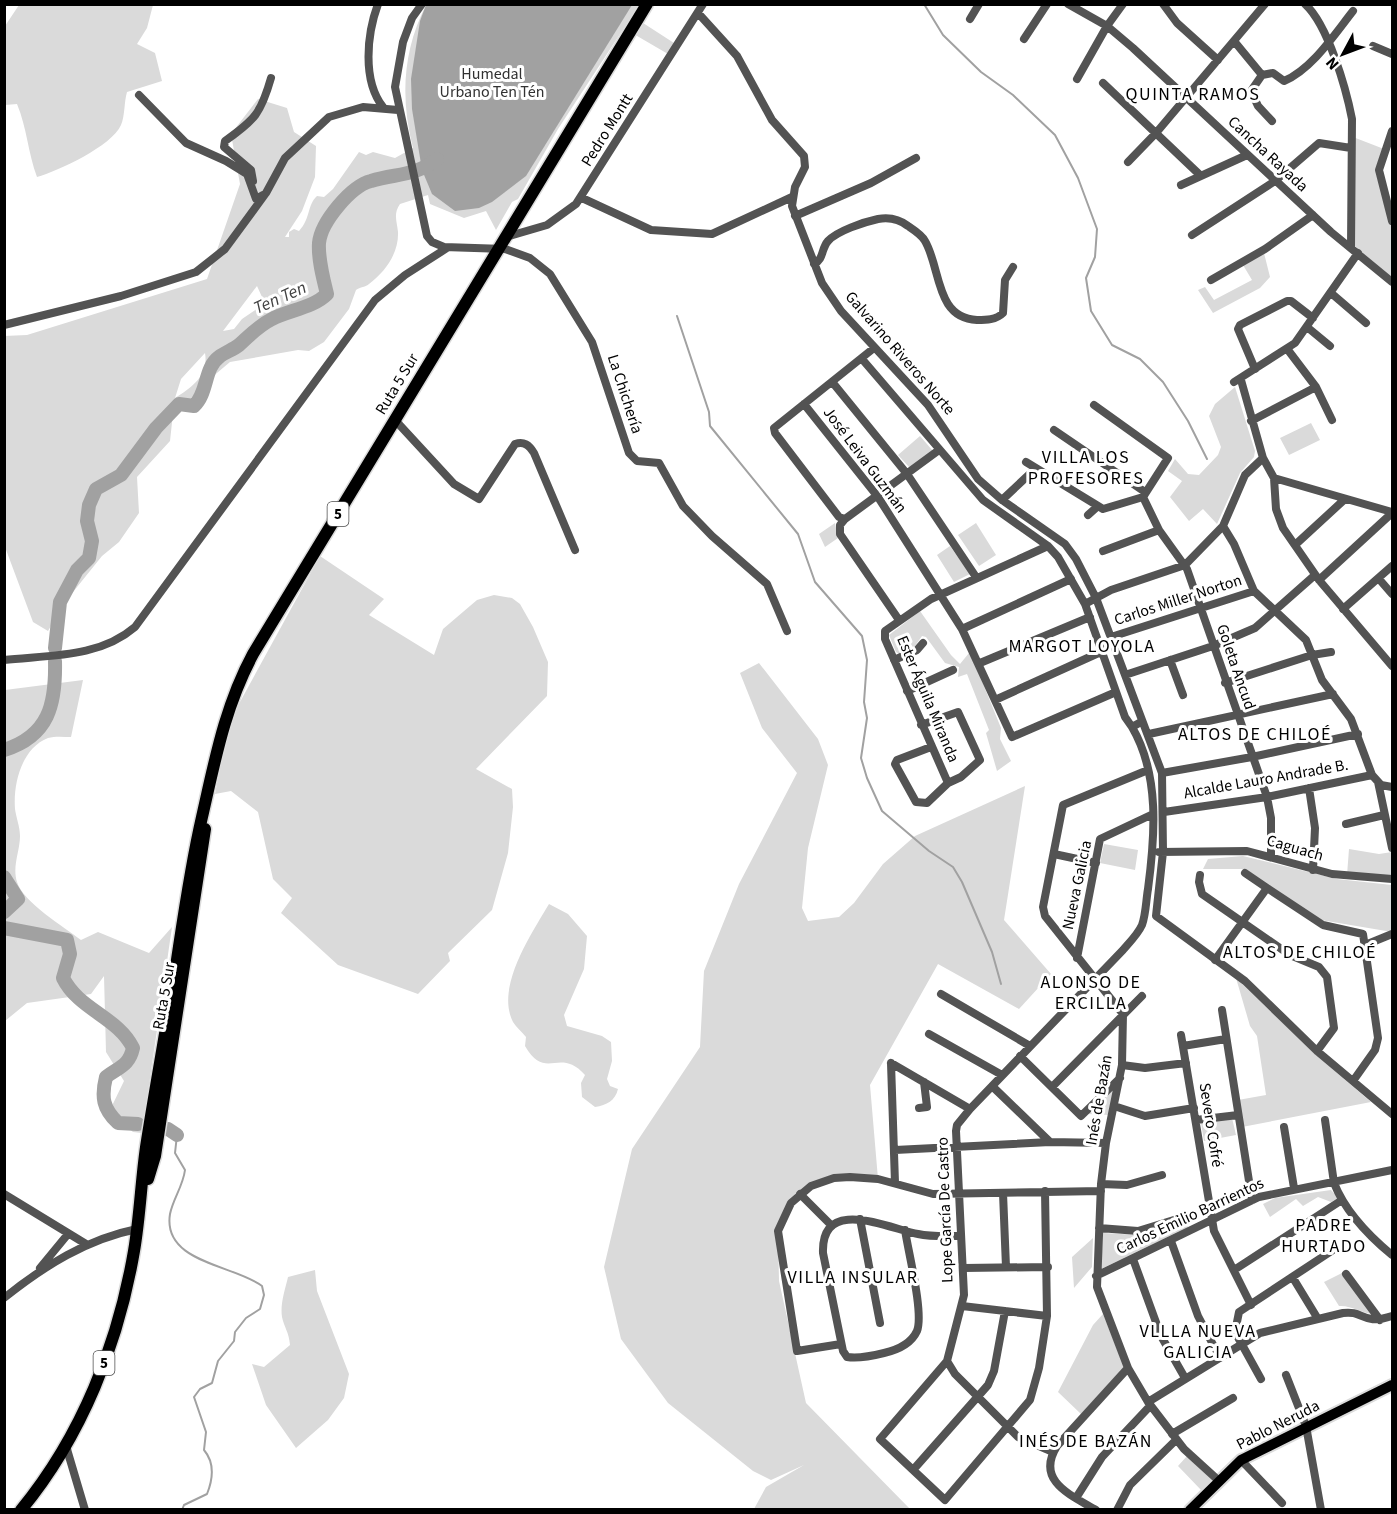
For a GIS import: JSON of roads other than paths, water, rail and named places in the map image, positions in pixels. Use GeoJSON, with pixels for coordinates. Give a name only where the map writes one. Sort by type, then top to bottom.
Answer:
{"type":"FeatureCollection","features":[{"type":"Feature","properties":{"kind":"highway","name":"Ruta 5 Sur"},"geometry":{"type":"LineString","coordinates":[[21,1509],[66,1446],[86,1405],[112,1341],[124,1297],[137,1229],[146,1151],[195,850],[222,726],[247,664],[647,4]]}},
{"type":"Feature","properties":{"kind":"highway","name":"Ruta 5 Sur"},"geometry":{"type":"LineString","coordinates":[[141,1200],[155,1156],[205,843],[207,795]]}},
{"type":"Feature","properties":{"kind":"highway"},"geometry":{"type":"LineString","coordinates":[[170,1003],[181,991]]}},
{"type":"Feature","properties":{"kind":"main road","name":"Pablo Neruda"},"geometry":{"type":"LineString","coordinates":[[1190,1509],[1241,1460],[1392,1385]]}},
{"type":"Feature","properties":{"kind":"street"},"geometry":{"type":"LineString","coordinates":[[378,4],[369,32],[368,62],[377,100],[382,107]]}},
{"type":"Feature","properties":{"kind":"street"},"geometry":{"type":"LineString","coordinates":[[422,4],[412,18],[400,53],[395,87],[398,110],[420,194],[427,236],[436,245],[447,248],[499,248]]}},
{"type":"Feature","properties":{"kind":"street","name":"Pedro Montt"},"geometry":{"type":"LineString","coordinates":[[506,237],[555,221],[582,198],[703,4]]}},
{"type":"Feature","properties":{"kind":"street"},"geometry":{"type":"LineString","coordinates":[[970,19],[979,4]]}},
{"type":"Feature","properties":{"kind":"street"},"geometry":{"type":"LineString","coordinates":[[1024,39],[1047,4]]}},
{"type":"Feature","properties":{"kind":"street","name":"Cancha Rayada"},"geometry":{"type":"LineString","coordinates":[[1068,4],[1107,26],[1275,181],[1392,282]]}},
{"type":"Feature","properties":{"kind":"street"},"geometry":{"type":"LineString","coordinates":[[1077,79],[1107,26],[1123,4]]}},
{"type":"Feature","properties":{"kind":"street"},"geometry":{"type":"LineString","coordinates":[[1163,4],[1177,23],[1218,60]]}},
{"type":"Feature","properties":{"kind":"street"},"geometry":{"type":"LineString","coordinates":[[1128,162],[1156,133],[1265,4]]}},
{"type":"Feature","properties":{"kind":"street"},"geometry":{"type":"LineString","coordinates":[[1305,4],[1317,19],[1327,43],[1348,99],[1352,118],[1351,247]]}},
{"type":"Feature","properties":{"kind":"street"},"geometry":{"type":"LineString","coordinates":[[1272,121],[1258,106],[1251,91],[1262,75],[1273,73],[1284,81],[1293,77],[1327,43],[1353,11]]}},
{"type":"Feature","properties":{"kind":"street"},"geometry":{"type":"LineString","coordinates":[[582,198],[651,230],[682,231],[700,236],[712,234],[792,197],[805,167],[804,156],[772,120],[737,56],[698,13]]}},
{"type":"Feature","properties":{"kind":"street"},"geometry":{"type":"LineString","coordinates":[[1234,41],[1262,75]]}},
{"type":"Feature","properties":{"kind":"street"},"geometry":{"type":"LineString","coordinates":[[1372,46],[1392,54]]}},
{"type":"Feature","properties":{"kind":"street"},"geometry":{"type":"LineString","coordinates":[[252,184],[254,176],[251,170],[224,147],[225,141],[241,130],[263,106],[271,78]]}},
{"type":"Feature","properties":{"kind":"street"},"geometry":{"type":"LineString","coordinates":[[1103,83],[1201,176]]}},
{"type":"Feature","properties":{"kind":"street"},"geometry":{"type":"LineString","coordinates":[[139,95],[186,143],[247,174],[256,199],[266,193]]}},
{"type":"Feature","properties":{"kind":"street"},"geometry":{"type":"LineString","coordinates":[[4,325],[121,296],[196,272],[225,249],[266,193],[285,158],[329,117],[354,108],[382,107],[398,110]]}},
{"type":"Feature","properties":{"kind":"street"},"geometry":{"type":"LineString","coordinates":[[1392,131],[1379,170],[1392,220]]}},
{"type":"Feature","properties":{"kind":"street"},"geometry":{"type":"LineString","coordinates":[[1191,235],[1275,181],[1319,143],[1351,148]]}},
{"type":"Feature","properties":{"kind":"street"},"geometry":{"type":"LineString","coordinates":[[1181,185],[1247,155]]}},
{"type":"Feature","properties":{"kind":"street"},"geometry":{"type":"LineString","coordinates":[[795,216],[870,183],[916,158]]}},
{"type":"Feature","properties":{"kind":"street","name":"Galvarino Riveros Norte"},"geometry":{"type":"LineString","coordinates":[[792,197],[795,216],[822,283],[841,311],[928,405],[978,479],[1002,500],[1065,544],[1076,559],[1096,598],[1162,773],[1164,812],[1158,852],[1155,914],[1273,1006],[1317,1051],[1392,1114]]}},
{"type":"Feature","properties":{"kind":"street"},"geometry":{"type":"LineString","coordinates":[[1211,280],[1265,249],[1313,215]]}},
{"type":"Feature","properties":{"kind":"street"},"geometry":{"type":"LineString","coordinates":[[814,264],[820,261],[825,246],[833,237],[877,219],[894,219],[913,230],[926,243],[944,297],[953,309],[961,317],[977,320],[995,319],[1003,313],[1005,280],[1013,267]]}},
{"type":"Feature","properties":{"kind":"street"},"geometry":{"type":"LineString","coordinates":[[4,660],[93,650],[118,640],[135,627],[375,300],[405,275],[447,248]]}},
{"type":"Feature","properties":{"kind":"street","name":"La Chichería"},"geometry":{"type":"LineString","coordinates":[[499,248],[530,258],[555,280],[592,342],[629,453],[637,462],[659,463],[683,506],[712,536],[766,584],[787,631]]}},
{"type":"Feature","properties":{"kind":"street"},"geometry":{"type":"LineString","coordinates":[[1358,253],[1307,327],[1288,350],[1237,381],[1263,458],[1274,478],[1276,509],[1283,528],[1342,609],[1392,666]]}},
{"type":"Feature","properties":{"kind":"street"},"geometry":{"type":"LineString","coordinates":[[1331,293],[1366,323]]}},
{"type":"Feature","properties":{"kind":"street"},"geometry":{"type":"LineString","coordinates":[[1255,369],[1238,329],[1240,325],[1287,301],[1291,301],[1313,318]]}},
{"type":"Feature","properties":{"kind":"street"},"geometry":{"type":"LineString","coordinates":[[1307,327],[1330,346]]}},
{"type":"Feature","properties":{"kind":"street"},"geometry":{"type":"LineString","coordinates":[[845,519],[839,517],[775,433],[776,424],[833,383],[874,348]]}},
{"type":"Feature","properties":{"kind":"street"},"geometry":{"type":"LineString","coordinates":[[1288,350],[1316,387],[1332,420]]}},
{"type":"Feature","properties":{"kind":"street"},"geometry":{"type":"LineString","coordinates":[[862,359],[983,500],[1048,546],[1071,579],[1085,604],[1125,717],[1142,748],[1148,770],[1158,852]]}},
{"type":"Feature","properties":{"kind":"street"},"geometry":{"type":"LineString","coordinates":[[833,383],[907,474],[976,577]]}},
{"type":"Feature","properties":{"kind":"street"},"geometry":{"type":"LineString","coordinates":[[1251,421],[1316,387]]}},
{"type":"Feature","properties":{"kind":"street","name":"José Leiva Guzmán"},"geometry":{"type":"LineString","coordinates":[[804,404],[878,497],[962,629],[980,663],[1012,737],[1116,692]]}},
{"type":"Feature","properties":{"kind":"street"},"geometry":{"type":"LineString","coordinates":[[1088,515],[1100,508],[1144,494],[1167,462],[1165,454],[1094,405]]}},
{"type":"Feature","properties":{"kind":"street"},"geometry":{"type":"LineString","coordinates":[[395,420],[454,484],[479,499],[515,444],[520,442],[528,445],[534,453],[575,550]]}},
{"type":"Feature","properties":{"kind":"street"},"geometry":{"type":"LineString","coordinates":[[1054,430],[1144,494]]}},
{"type":"Feature","properties":{"kind":"street"},"geometry":{"type":"LineString","coordinates":[[899,620],[840,536],[840,525],[939,450]]}},
{"type":"Feature","properties":{"kind":"street"},"geometry":{"type":"LineString","coordinates":[[1085,604],[1111,590],[1185,565],[1223,526],[1245,475],[1263,458]]}},
{"type":"Feature","properties":{"kind":"street"},"geometry":{"type":"LineString","coordinates":[[1026,462],[1100,508]]}},
{"type":"Feature","properties":{"kind":"street"},"geometry":{"type":"LineString","coordinates":[[1002,500],[1035,469]]}},
{"type":"Feature","properties":{"kind":"street"},"geometry":{"type":"LineString","coordinates":[[1274,478],[1392,513]]}},
{"type":"Feature","properties":{"kind":"street","name":"Goleta Ancud"},"geometry":{"type":"LineString","coordinates":[[1144,494],[1159,530],[1185,565],[1201,608],[1237,717],[1267,797],[1271,818],[1272,857]]}},
{"type":"Feature","properties":{"kind":"street"},"geometry":{"type":"LineString","coordinates":[[1295,545],[1345,499]]}},
{"type":"Feature","properties":{"kind":"street"},"geometry":{"type":"LineString","coordinates":[[1125,675],[1213,646],[1255,628],[1392,513]]}},
{"type":"Feature","properties":{"kind":"street"},"geometry":{"type":"LineString","coordinates":[[1223,526],[1234,544],[1254,591],[1306,640],[1322,680],[1358,734],[1375,778],[1392,848]]}},
{"type":"Feature","properties":{"kind":"street"},"geometry":{"type":"LineString","coordinates":[[1103,551],[1159,530]]}},
{"type":"Feature","properties":{"kind":"street","name":"Ester Águila Miranda"},"geometry":{"type":"LineString","coordinates":[[948,783],[894,660],[885,635],[887,628],[940,595],[1048,546]]}},
{"type":"Feature","properties":{"kind":"street"},"geometry":{"type":"LineString","coordinates":[[1342,609],[1392,566]]}},
{"type":"Feature","properties":{"kind":"street"},"geometry":{"type":"LineString","coordinates":[[962,629],[1071,579]]}},
{"type":"Feature","properties":{"kind":"street"},"geometry":{"type":"LineString","coordinates":[[1379,579],[1392,594]]}},
{"type":"Feature","properties":{"kind":"street","name":"Carlos Miller Norton"},"geometry":{"type":"LineString","coordinates":[[1111,637],[1254,591]]}},
{"type":"Feature","properties":{"kind":"street"},"geometry":{"type":"LineString","coordinates":[[980,663],[1090,617]]}},
{"type":"Feature","properties":{"kind":"street"},"geometry":{"type":"LineString","coordinates":[[894,660],[918,650],[923,643]]}},
{"type":"Feature","properties":{"kind":"street"},"geometry":{"type":"LineString","coordinates":[[995,700],[1103,651]]}},
{"type":"Feature","properties":{"kind":"street"},"geometry":{"type":"LineString","coordinates":[[1226,683],[1312,655],[1331,652]]}},
{"type":"Feature","properties":{"kind":"street"},"geometry":{"type":"LineString","coordinates":[[1170,660],[1183,695]]}},
{"type":"Feature","properties":{"kind":"street"},"geometry":{"type":"LineString","coordinates":[[907,691],[953,670]]}},
{"type":"Feature","properties":{"kind":"street"},"geometry":{"type":"LineString","coordinates":[[1149,734],[1237,717],[1333,694]]}},
{"type":"Feature","properties":{"kind":"street"},"geometry":{"type":"LineString","coordinates":[[921,725],[958,712],[980,755],[978,764],[961,777],[948,783],[927,803],[920,805],[916,802],[895,764],[897,760],[931,747]]}},
{"type":"Feature","properties":{"kind":"street"},"geometry":{"type":"LineString","coordinates":[[1132,728],[1141,722]]}},
{"type":"Feature","properties":{"kind":"street"},"geometry":{"type":"LineString","coordinates":[[1162,773],[1252,757],[1358,734]]}},
{"type":"Feature","properties":{"kind":"street"},"geometry":{"type":"LineString","coordinates":[[1123,1014],[1045,916],[1043,907],[1063,805],[1148,770]]}},
{"type":"Feature","properties":{"kind":"street"},"geometry":{"type":"LineString","coordinates":[[1375,778],[1392,787]]}},
{"type":"Feature","properties":{"kind":"street","name":"Alcalde Lauro Andrade B."},"geometry":{"type":"LineString","coordinates":[[1164,812],[1375,778]]}},
{"type":"Feature","properties":{"kind":"street"},"geometry":{"type":"LineString","coordinates":[[1309,788],[1315,828],[1312,870]]}},
{"type":"Feature","properties":{"kind":"street","name":"Nueva Galicia"},"geometry":{"type":"LineString","coordinates":[[1077,958],[1101,839],[1153,814]]}},
{"type":"Feature","properties":{"kind":"street"},"geometry":{"type":"LineString","coordinates":[[1346,825],[1384,815]]}},
{"type":"Feature","properties":{"kind":"street","name":"Caguach"},"geometry":{"type":"LineString","coordinates":[[1158,852],[1247,851],[1332,874],[1392,879]]}},
{"type":"Feature","properties":{"kind":"street","name":"Lope García De Castro"},"geometry":{"type":"LineString","coordinates":[[947,1361],[962,1306],[964,1268],[957,1125],[1133,938],[1141,926],[1158,852]]}},
{"type":"Feature","properties":{"kind":"street"},"geometry":{"type":"LineString","coordinates":[[1054,855],[1096,863]]}},
{"type":"Feature","properties":{"kind":"street"},"geometry":{"type":"LineString","coordinates":[[1245,873],[1323,925],[1363,934],[1378,1038],[1374,1050],[1353,1081]]}},
{"type":"Feature","properties":{"kind":"street"},"geometry":{"type":"LineString","coordinates":[[1200,875],[1202,894],[1290,955],[1319,967],[1327,977],[1334,1028],[1317,1051]]}},
{"type":"Feature","properties":{"kind":"street"},"geometry":{"type":"LineString","coordinates":[[1215,960],[1267,888]]}},
{"type":"Feature","properties":{"kind":"street"},"geometry":{"type":"LineString","coordinates":[[1366,947],[1392,934]]}},
{"type":"Feature","properties":{"kind":"street"},"geometry":{"type":"LineString","coordinates":[[941,994],[1030,1046]]}},
{"type":"Feature","properties":{"kind":"street"},"geometry":{"type":"LineString","coordinates":[[1052,1087],[1142,996]]}},
{"type":"Feature","properties":{"kind":"street"},"geometry":{"type":"LineString","coordinates":[[1222,1010],[1252,1200]]}},
{"type":"Feature","properties":{"kind":"street","name":"Inés de Bazán"},"geometry":{"type":"LineString","coordinates":[[1123,1014],[1122,1065],[1106,1143],[1101,1188],[1097,1287],[1128,1368],[1149,1404],[1184,1449],[1218,1480]]}},
{"type":"Feature","properties":{"kind":"street"},"geometry":{"type":"LineString","coordinates":[[929,1034],[1002,1075]]}},
{"type":"Feature","properties":{"kind":"street","name":"Severo Cofré"},"geometry":{"type":"LineString","coordinates":[[1181,1035],[1211,1220],[1214,1231],[1251,1305]]}},
{"type":"Feature","properties":{"kind":"street"},"geometry":{"type":"LineString","coordinates":[[1183,1046],[1226,1039]]}},
{"type":"Feature","properties":{"kind":"street"},"geometry":{"type":"LineString","coordinates":[[1020,1056],[1082,1116],[1120,1078]]}},
{"type":"Feature","properties":{"kind":"street"},"geometry":{"type":"LineString","coordinates":[[1122,1065],[1145,1068],[1186,1063]]}},
{"type":"Feature","properties":{"kind":"street"},"geometry":{"type":"LineString","coordinates":[[895,1183],[891,1064],[970,1109]]}},
{"type":"Feature","properties":{"kind":"street"},"geometry":{"type":"LineString","coordinates":[[919,1108],[927,1107],[924,1082]]}},
{"type":"Feature","properties":{"kind":"street"},"geometry":{"type":"LineString","coordinates":[[992,1086],[1050,1142]]}},
{"type":"Feature","properties":{"kind":"street"},"geometry":{"type":"LineString","coordinates":[[1385,1107],[1392,1098]]}},
{"type":"Feature","properties":{"kind":"street"},"geometry":{"type":"LineString","coordinates":[[1114,1106],[1145,1116],[1194,1108]]}},
{"type":"Feature","properties":{"kind":"street"},"geometry":{"type":"LineString","coordinates":[[1196,1120],[1238,1114]]}},
{"type":"Feature","properties":{"kind":"street"},"geometry":{"type":"LineString","coordinates":[[1325,1120],[1334,1183],[1342,1200],[1374,1241],[1392,1255]]}},
{"type":"Feature","properties":{"kind":"street"},"geometry":{"type":"LineString","coordinates":[[1284,1127],[1294,1188]]}},
{"type":"Feature","properties":{"kind":"street"},"geometry":{"type":"LineString","coordinates":[[895,1150],[1050,1142],[1106,1143]]}},
{"type":"Feature","properties":{"kind":"street","name":"Carlos Emilio Barrientos"},"geometry":{"type":"LineString","coordinates":[[1096,1273],[1133,1259],[1252,1200],[1294,1188],[1334,1183],[1392,1170]]}},
{"type":"Feature","properties":{"kind":"street"},"geometry":{"type":"LineString","coordinates":[[841,1344],[797,1351],[778,1231],[785,1212],[800,1194],[811,1186],[834,1178],[850,1177],[895,1183],[933,1194],[1004,1193],[1101,1188],[1127,1185],[1162,1175]]}},
{"type":"Feature","properties":{"kind":"street"},"geometry":{"type":"LineString","coordinates":[[1045,1191],[1047,1316],[1039,1368],[1030,1401],[1009,1428],[945,1500],[880,1439],[947,1361],[978,1398],[1009,1428],[1018,1437],[1053,1452]]}},
{"type":"Feature","properties":{"kind":"street"},"geometry":{"type":"LineString","coordinates":[[1004,1193],[1006,1267]]}},
{"type":"Feature","properties":{"kind":"street"},"geometry":{"type":"LineString","coordinates":[[4,1194],[86,1244]]}},
{"type":"Feature","properties":{"kind":"street"},"geometry":{"type":"LineString","coordinates":[[800,1194],[832,1226]]}},
{"type":"Feature","properties":{"kind":"street"},"geometry":{"type":"LineString","coordinates":[[1234,1270],[1342,1200]]}},
{"type":"Feature","properties":{"kind":"street"},"geometry":{"type":"LineString","coordinates":[[905,1230],[919,1311],[917,1331],[911,1340],[895,1350],[858,1358],[847,1357],[841,1344],[823,1253],[824,1239],[832,1226],[838,1222],[860,1219],[926,1235],[961,1236]]}},
{"type":"Feature","properties":{"kind":"street"},"geometry":{"type":"LineString","coordinates":[[860,1219],[880,1323]]}},
{"type":"Feature","properties":{"kind":"street"},"geometry":{"type":"LineString","coordinates":[[1099,1228],[1138,1231],[1177,1219]]}},
{"type":"Feature","properties":{"kind":"street"},"geometry":{"type":"LineString","coordinates":[[4,1298],[86,1244],[137,1229]]}},
{"type":"Feature","properties":{"kind":"street"},"geometry":{"type":"LineString","coordinates":[[32,1278],[68,1234]]}},
{"type":"Feature","properties":{"kind":"street"},"geometry":{"type":"LineString","coordinates":[[1170,1241],[1198,1316],[1220,1358]]}},
{"type":"Feature","properties":{"kind":"street"},"geometry":{"type":"LineString","coordinates":[[1262,1379],[1235,1332],[1239,1312],[1333,1250]]}},
{"type":"Feature","properties":{"kind":"street"},"geometry":{"type":"LineString","coordinates":[[1133,1259],[1161,1336],[1185,1378]]}},
{"type":"Feature","properties":{"kind":"street"},"geometry":{"type":"LineString","coordinates":[[964,1268],[1048,1267]]}},
{"type":"Feature","properties":{"kind":"street"},"geometry":{"type":"LineString","coordinates":[[1346,1274],[1380,1320]]}},
{"type":"Feature","properties":{"kind":"street"},"geometry":{"type":"LineString","coordinates":[[1293,1278],[1318,1319]]}},
{"type":"Feature","properties":{"kind":"street"},"geometry":{"type":"LineString","coordinates":[[962,1306],[1047,1316]]}},
{"type":"Feature","properties":{"kind":"street"},"geometry":{"type":"LineString","coordinates":[[913,1470],[978,1398],[994,1371],[1005,1311]]}},
{"type":"Feature","properties":{"kind":"street"},"geometry":{"type":"LineString","coordinates":[[1076,1498],[1102,1457],[1149,1404],[1185,1378],[1260,1333],[1348,1312],[1366,1320],[1380,1320],[1392,1316]]}},
{"type":"Feature","properties":{"kind":"street"},"geometry":{"type":"LineString","coordinates":[[1096,1509],[1060,1488],[1054,1480],[1053,1452],[1128,1368]]}},
{"type":"Feature","properties":{"kind":"street"},"geometry":{"type":"LineString","coordinates":[[1286,1375],[1306,1426],[1321,1509]]}},
{"type":"Feature","properties":{"kind":"street"},"geometry":{"type":"LineString","coordinates":[[1117,1509],[1131,1485],[1174,1437],[1233,1398]]}},
{"type":"Feature","properties":{"kind":"street"},"geometry":{"type":"LineString","coordinates":[[66,1446],[85,1509]]}},
{"type":"Feature","properties":{"kind":"street"},"geometry":{"type":"LineString","coordinates":[[1241,1460],[1282,1503]]}},
{"type":"Feature","properties":{"kind":"waterway"},"geometry":{"type":"LineString","coordinates":[[924,4],[943,35],[981,72],[1013,95],[1055,135],[1078,178],[1097,229],[1095,257],[1086,278],[1091,311],[1112,345],[1140,359],[1163,382],[1188,421],[1207,459]]}},
{"type":"Feature","properties":{"kind":"waterway","name":"Ten Ten"},"geometry":{"type":"LineString","coordinates":[[55,648],[60,602],[77,570],[89,558],[92,541],[87,521],[89,505],[96,489],[121,475],[156,428],[179,404],[194,406],[202,394],[211,367],[219,357],[237,347],[267,322],[315,303],[327,294],[320,262],[319,243],[325,225],[346,197],[363,184],[380,178],[413,172],[437,159]]}},
{"type":"Feature","properties":{"kind":"waterway"},"geometry":{"type":"LineString","coordinates":[[677,316],[709,412],[710,426],[798,534],[815,582],[862,636],[867,660],[864,702],[867,718],[861,758],[882,811],[929,851],[953,867],[962,882],[992,952],[1001,984]]}},
{"type":"Feature","properties":{"kind":"waterway"},"geometry":{"type":"LineString","coordinates":[[4,750],[31,736],[47,716],[54,691],[55,661]]}},
{"type":"Feature","properties":{"kind":"waterway"},"geometry":{"type":"LineString","coordinates":[[4,877],[18,899],[4,912]]}},
{"type":"Feature","properties":{"kind":"waterway"},"geometry":{"type":"LineString","coordinates":[[4,928],[67,940],[70,954],[63,978],[79,998],[118,1028],[133,1048],[129,1059],[106,1077],[104,1091],[106,1108],[118,1123],[138,1124]]}},
{"type":"Feature","properties":{"kind":"waterway"},"geometry":{"type":"LineString","coordinates":[[168,1129],[177,1135]]}},
{"type":"Feature","properties":{"kind":"waterway"},"geometry":{"type":"LineString","coordinates":[[177,1135],[175,1153],[185,1170],[170,1214],[171,1230],[177,1243],[188,1253],[262,1286],[264,1295],[260,1309],[246,1318],[235,1332],[234,1341],[218,1361],[212,1383],[200,1389],[194,1397],[206,1432],[204,1450],[210,1460],[212,1477],[207,1494],[184,1505],[182,1510]]}},
{"type":"Feature","properties":{"kind":"district","name":"QUINTA RAMOS"},"geometry":{"type":"Point","coordinates":[1193,94]}},
{"type":"Feature","properties":{"kind":"district","name":"VILLA LOS PROFESORES"},"geometry":{"type":"Point","coordinates":[1086,467]}},
{"type":"Feature","properties":{"kind":"district","name":"MARGOT LOYOLA"},"geometry":{"type":"Point","coordinates":[1082,646]}},
{"type":"Feature","properties":{"kind":"district","name":"ALTOS DE CHILOÉ"},"geometry":{"type":"Point","coordinates":[1255,734]}},
{"type":"Feature","properties":{"kind":"district","name":"ALTOS DE CHILOÉ"},"geometry":{"type":"Point","coordinates":[1300,952]}},
{"type":"Feature","properties":{"kind":"district","name":"ALONSO DE ERCILLA"},"geometry":{"type":"Point","coordinates":[1091,992]}},
{"type":"Feature","properties":{"kind":"district","name":"PADRE HURTADO"},"geometry":{"type":"Point","coordinates":[1324,1235]}},
{"type":"Feature","properties":{"kind":"district","name":"VILLA INSULAR"},"geometry":{"type":"Point","coordinates":[853,1277]}},
{"type":"Feature","properties":{"kind":"district","name":"VLLLA NUEVA GALICIA"},"geometry":{"type":"Point","coordinates":[1198,1341]}},
{"type":"Feature","properties":{"kind":"district","name":"INÉS DE BAZÁN"},"geometry":{"type":"Point","coordinates":[1086,1441]}},
{"type":"Feature","properties":{"kind":"park label","name":"Humedal Urbano Ten Tén"},"geometry":{"type":"Point","coordinates":[492,83]}}]}
